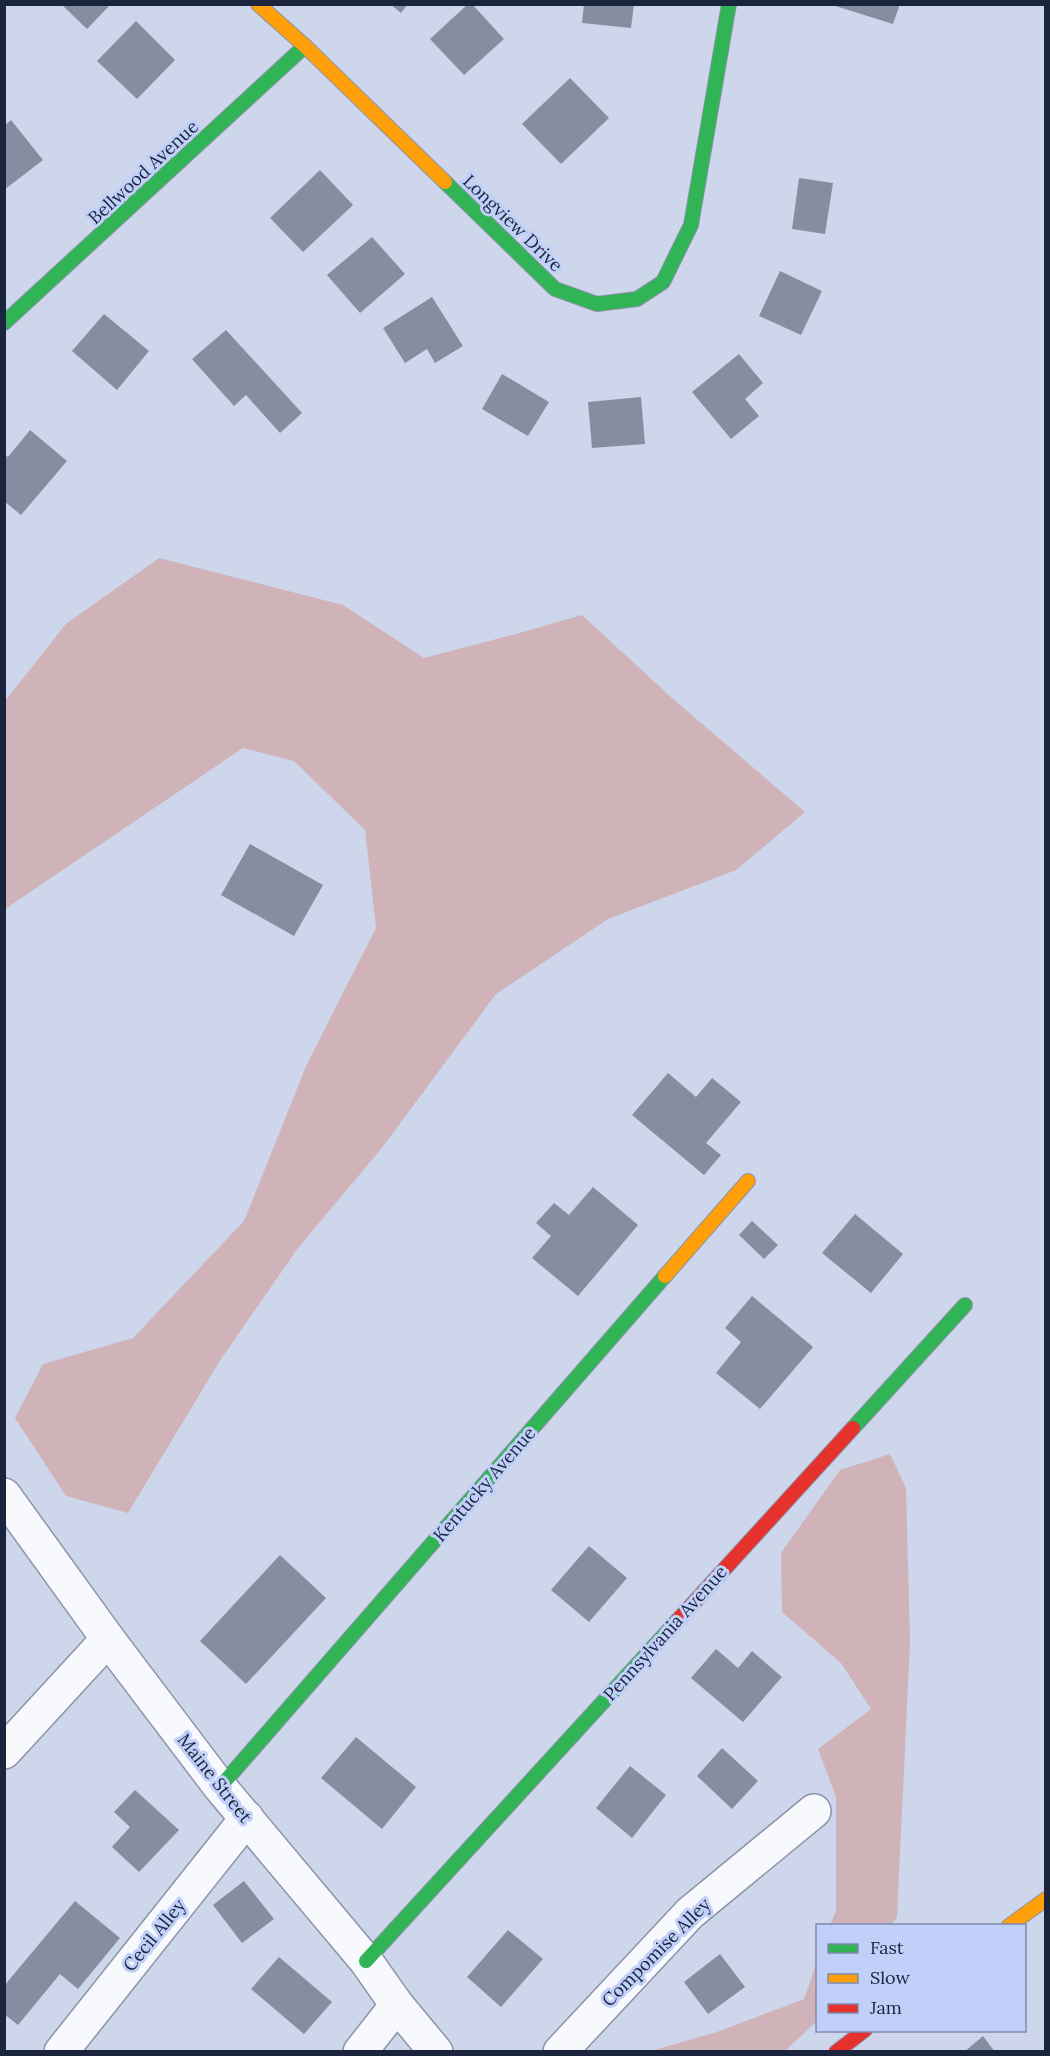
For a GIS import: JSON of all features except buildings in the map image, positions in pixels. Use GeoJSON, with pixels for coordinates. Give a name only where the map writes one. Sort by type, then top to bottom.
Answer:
{"type":"FeatureCollection","features":[{"type":"Feature","properties":{"kind":"street","name":"Longview Drive"},"geometry":{"type":"LineString","coordinates":[[258,4],[305,46],[555,289],[597,304],[637,299],[663,282],[691,225],[729,4]]}},
{"type":"Feature","properties":{"kind":"street","name":"Bellwood Avenue"},"geometry":{"type":"LineString","coordinates":[[4,323],[305,46]]}},
{"type":"Feature","properties":{"kind":"street","name":"Kentucky Avenue"},"geometry":{"type":"LineString","coordinates":[[220,1787],[748,1181]]}},
{"type":"Feature","properties":{"kind":"street","name":"Pennsylvania Avenue"},"geometry":{"type":"LineString","coordinates":[[366,1961],[964,1305]]}},
{"type":"Feature","properties":{"kind":"street","name":"Maine Street"},"geometry":{"type":"LineString","coordinates":[[4,1495],[108,1639],[220,1787],[366,1961],[397,2005],[436,2052]]}},
{"type":"Feature","properties":{"kind":"street"},"geometry":{"type":"LineString","coordinates":[[4,1752],[108,1639]]}},
{"type":"Feature","properties":{"kind":"street","name":"Compomise Alley"},"geometry":{"type":"LineString","coordinates":[[560,2052],[690,1913],[814,1811]]}},
{"type":"Feature","properties":{"kind":"street","name":"Cecil Alley"},"geometry":{"type":"LineString","coordinates":[[61,2052],[247,1818]]}},
{"type":"Feature","properties":{"kind":"street"},"geometry":{"type":"LineString","coordinates":[[1012,1924],[1046,1899]]}},
{"type":"Feature","properties":{"kind":"street"},"geometry":{"type":"LineString","coordinates":[[360,2052],[397,2005]]}},
{"type":"Feature","properties":{"kind":"street"},"geometry":{"type":"LineString","coordinates":[[836,2052],[864,2032]]}},
{"type":"Feature","properties":{"kind":"shaded area"},"geometry":{"type":"Polygon","coordinates":[[[159,558],[343,605],[424,658],[582,615],[672,698],[805,812],[736,870],[608,919],[496,994],[381,1149],[298,1248],[219,1362],[128,1513],[66,1496],[15,1418],[43,1364],[133,1338],[244,1221],[307,1064],[376,928],[365,830],[294,761],[243,748],[5,909],[5,701],[66,624],[159,558]]]}},
{"type":"Feature","properties":{"kind":"shaded area"},"geometry":{"type":"Polygon","coordinates":[[[890,1454],[906,1488],[910,1642],[897,1917],[892,1924],[830,1924],[836,1911],[836,1797],[818,1749],[871,1709],[841,1663],[782,1612],[781,1553],[840,1470],[890,1454]]]}},
{"type":"Feature","properties":{"kind":"shaded area"},"geometry":{"type":"Polygon","coordinates":[[[816,1965],[816,2022],[785,2051],[651,2051],[717,2032],[804,1999],[816,1965]]]}},
{"type":"Feature","properties":{"kind":"traffic: fast"},"geometry":{"type":"LineString","coordinates":[[445,182],[555,289],[597,304],[637,299],[663,282],[691,225],[729,4]]}},
{"type":"Feature","properties":{"kind":"traffic: fast"},"geometry":{"type":"LineString","coordinates":[[4,323],[305,46]]}},
{"type":"Feature","properties":{"kind":"traffic: fast"},"geometry":{"type":"LineString","coordinates":[[220,1787],[665,1276]]}},
{"type":"Feature","properties":{"kind":"traffic: fast"},"geometry":{"type":"LineString","coordinates":[[853,1428],[965,1305]]}},
{"type":"Feature","properties":{"kind":"traffic: fast"},"geometry":{"type":"LineString","coordinates":[[366,1961],[678,1620]]}},
{"type":"Feature","properties":{"kind":"traffic: slow"},"geometry":{"type":"LineString","coordinates":[[258,4],[305,46],[445,182]]}},
{"type":"Feature","properties":{"kind":"traffic: slow"},"geometry":{"type":"LineString","coordinates":[[665,1276],[748,1181]]}},
{"type":"Feature","properties":{"kind":"traffic: slow"},"geometry":{"type":"LineString","coordinates":[[1012,1924],[1046,1899]]}},
{"type":"Feature","properties":{"kind":"traffic: jam"},"geometry":{"type":"LineString","coordinates":[[678,1620],[853,1428]]}},
{"type":"Feature","properties":{"kind":"traffic: jam"},"geometry":{"type":"LineString","coordinates":[[836,2052],[862,2032]]}}]}
